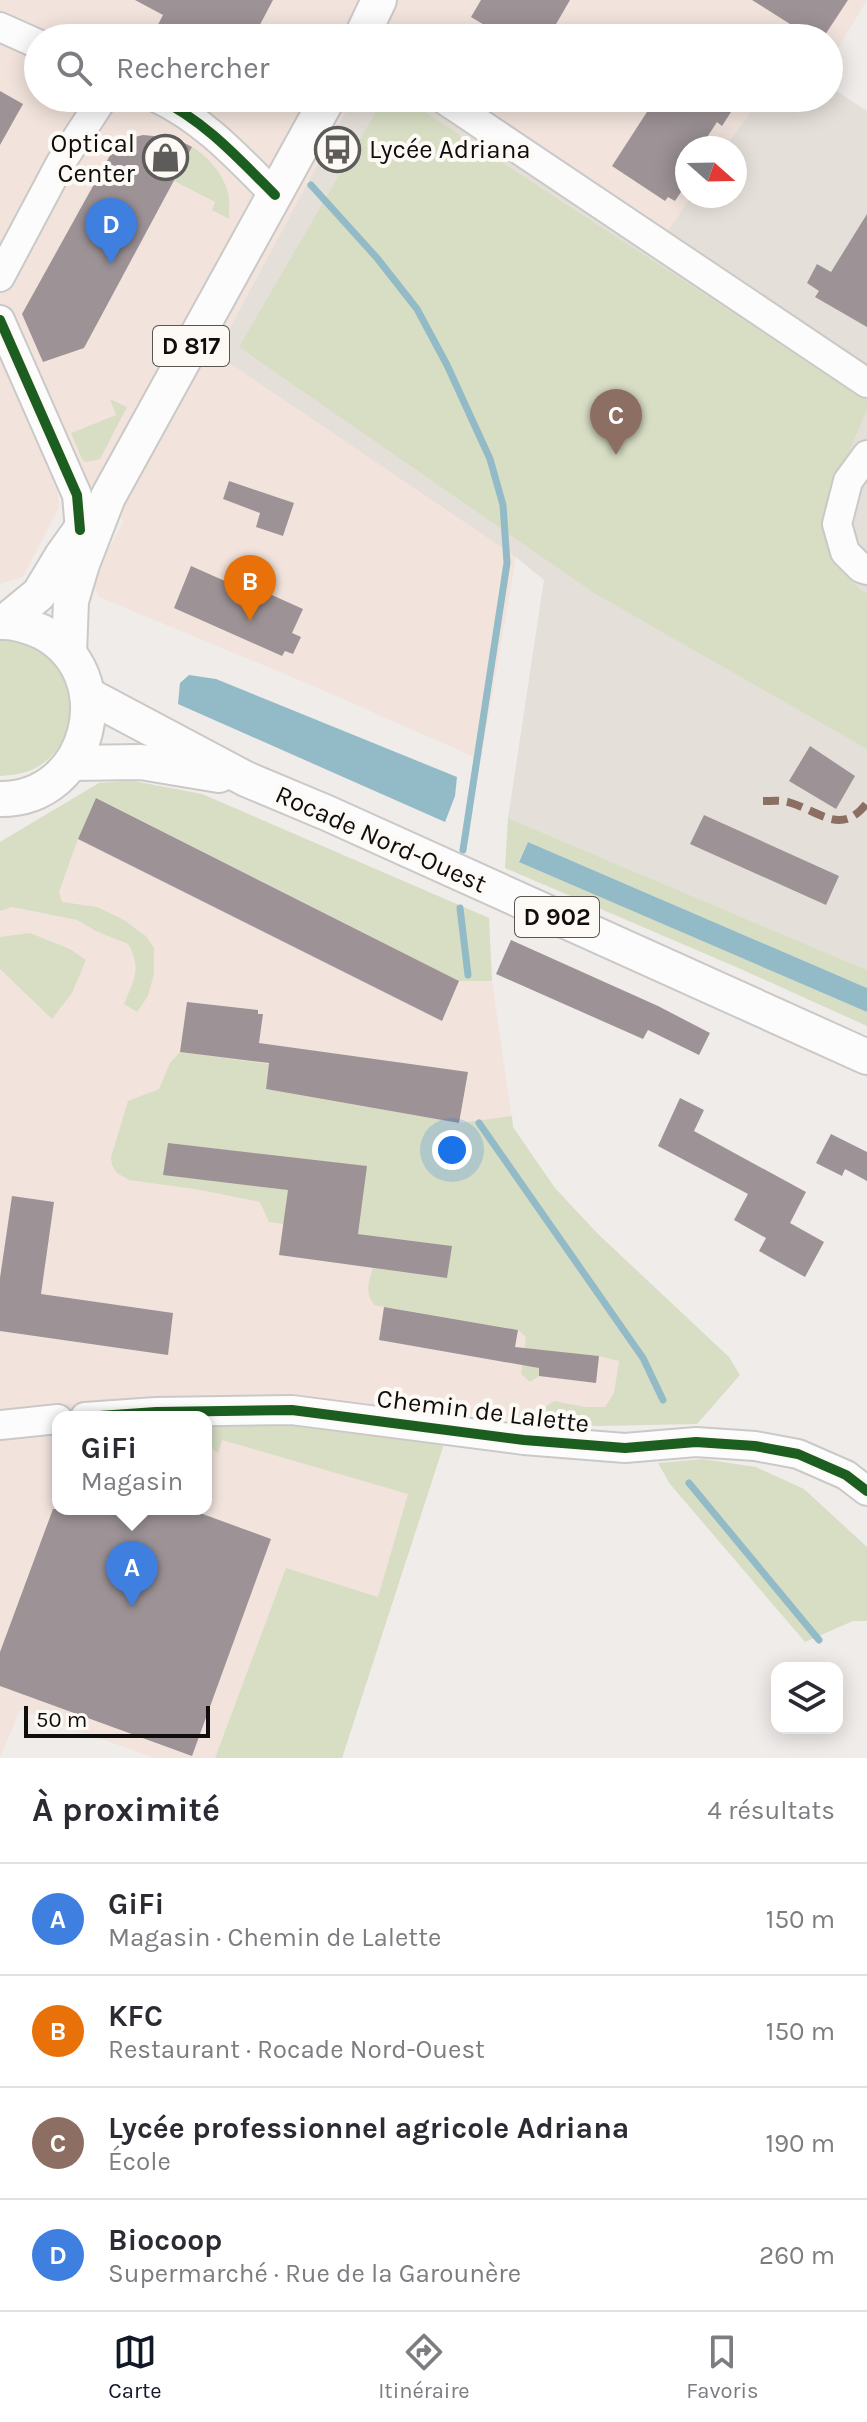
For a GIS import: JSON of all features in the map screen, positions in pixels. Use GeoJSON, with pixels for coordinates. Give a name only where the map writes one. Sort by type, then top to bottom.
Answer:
{"type":"FeatureCollection","features":[{"type":"Feature","properties":{"kind":"main road"},"geometry":{"type":"LineString","coordinates":[[368,24],[379,0]]}},
{"type":"Feature","properties":{"kind":"main road","name":"D 817"},"geometry":{"type":"LineString","coordinates":[[69,653],[71,601],[108,497],[320,112]]}},
{"type":"Feature","properties":{"kind":"main road","name":"D 817"},"geometry":{"type":"LineString","coordinates":[[3,621],[39,594],[80,530],[108,497]]}},
{"type":"Feature","properties":{"kind":"main road"},"geometry":{"type":"LineString","coordinates":[[3,621],[40,631],[69,653],[81,673],[88,695],[89,719],[83,742],[72,763],[55,781],[33,793],[3,803]]}},
{"type":"Feature","properties":{"kind":"main road","name":"Rocade Nord-Ouest"},"geometry":{"type":"LineString","coordinates":[[88,695],[246,779],[867,1057]]}},
{"type":"Feature","properties":{"kind":"main road","name":"Rocade Nord-Ouest"},"geometry":{"type":"LineString","coordinates":[[72,763],[141,762],[246,779]]}},
{"type":"Feature","properties":{"kind":"street"},"geometry":{"type":"LineString","coordinates":[[0,27],[24,38]]}},
{"type":"Feature","properties":{"kind":"street"},"geometry":{"type":"LineString","coordinates":[[0,277],[60,164],[94,112]]}},
{"type":"Feature","properties":{"kind":"street"},"geometry":{"type":"LineString","coordinates":[[183,112],[220,140],[275,195]]}},
{"type":"Feature","properties":{"kind":"street"},"geometry":{"type":"LineString","coordinates":[[463,112],[867,383]]}},
{"type":"Feature","properties":{"kind":"street"},"geometry":{"type":"LineString","coordinates":[[0,320],[77,495],[80,530]]}},
{"type":"Feature","properties":{"kind":"street"},"geometry":{"type":"LineString","coordinates":[[867,455],[848,481],[837,524],[845,552],[867,570]]}},
{"type":"Feature","properties":{"kind":"street","name":"Chemin de Lalette"},"geometry":{"type":"LineString","coordinates":[[212,1411],[292,1410],[524,1440],[625,1448],[696,1442],[755,1446],[798,1454],[846,1475],[867,1491]]}},
{"type":"Feature","properties":{"kind":"street"},"geometry":{"type":"LineString","coordinates":[[0,1425],[52,1420]]}},
{"type":"Feature","properties":{"kind":"shaded area"},"geometry":{"type":"Polygon","coordinates":[[[0,0],[867,0],[843,40],[843,24],[24,24],[24,112],[346,112],[216,354],[516,557],[481,760],[99,597],[93,586],[100,565],[124,520],[57,486],[59,507],[23,577],[0,584],[0,0]]]}},
{"type":"Feature","properties":{"kind":"shaded area"},"geometry":{"type":"Polygon","coordinates":[[[843,95],[867,111],[867,970],[508,818],[544,580],[516,557],[216,354],[346,112],[448,112],[655,249],[684,208],[747,208],[747,136],[733,136],[750,112],[843,112],[843,95]]]}},
{"type":"Feature","properties":{"kind":"shaded area"},"geometry":{"type":"Polygon","coordinates":[[[448,112],[750,112],[733,136],[675,136],[675,208],[684,208],[655,250],[448,112]]]}},
{"type":"Feature","properties":{"kind":"shaded area"},"geometry":{"type":"Polygon","coordinates":[[[133,781],[202,794],[489,918],[492,981],[513,1127],[643,1373],[596,1426],[454,1412],[342,1758],[155,1758],[20,1710],[0,1758],[0,842],[99,783],[133,781]]]}},
{"type":"Feature","properties":{"kind":"green space"},"geometry":{"type":"Polygon","coordinates":[[[376,112],[425,112],[867,400],[867,409],[829,498],[830,547],[841,571],[867,593],[867,749],[594,593],[239,347],[376,112]]]}},
{"type":"Feature","properties":{"kind":"green space"},"geometry":{"type":"Polygon","coordinates":[[[192,147],[209,160],[223,179],[229,195],[229,219],[212,210],[215,202],[174,181],[192,147]]]}},
{"type":"Feature","properties":{"kind":"green space"},"geometry":{"type":"Polygon","coordinates":[[[110,399],[127,407],[100,459],[86,462],[71,433],[116,415],[110,399]]]}},
{"type":"Feature","properties":{"kind":"green space"},"geometry":{"type":"Polygon","coordinates":[[[0,637],[25,641],[42,650],[55,664],[64,680],[70,716],[56,750],[42,764],[22,773],[0,776],[0,637]]]}},
{"type":"Feature","properties":{"kind":"green space"},"geometry":{"type":"Polygon","coordinates":[[[133,781],[202,794],[489,918],[492,981],[459,981],[97,798],[59,892],[62,902],[97,907],[124,920],[147,937],[154,948],[154,974],[148,996],[137,1012],[124,1004],[136,967],[128,944],[77,920],[12,907],[0,911],[0,842],[99,783],[133,781]]]}},
{"type":"Feature","properties":{"kind":"green space"},"geometry":{"type":"Polygon","coordinates":[[[508,818],[867,970],[867,988],[528,842],[519,861],[867,1012],[867,1026],[505,868],[508,818]]]}},
{"type":"Feature","properties":{"kind":"green space"},"geometry":{"type":"Polygon","coordinates":[[[30,933],[70,949],[86,960],[72,993],[52,1019],[0,969],[0,937],[30,933]]]}},
{"type":"Feature","properties":{"kind":"green space"},"geometry":{"type":"Polygon","coordinates":[[[180,1052],[269,1064],[266,1089],[459,1123],[512,1116],[513,1127],[555,1188],[598,1234],[729,1357],[740,1375],[697,1424],[596,1426],[526,1419],[554,1401],[605,1407],[614,1393],[619,1361],[541,1350],[539,1376],[530,1382],[521,1374],[526,1337],[518,1330],[374,1305],[371,1301],[368,1287],[373,1268],[447,1278],[451,1246],[269,1222],[260,1202],[129,1180],[117,1173],[111,1157],[128,1101],[159,1089],[170,1063],[180,1052]]]}},
{"type":"Feature","properties":{"kind":"green space"},"geometry":{"type":"Polygon","coordinates":[[[297,1422],[445,1441],[342,1758],[215,1758],[286,1568],[378,1597],[408,1494],[222,1440],[218,1453],[212,1448],[212,1427],[215,1424],[297,1422]]]}},
{"type":"Feature","properties":{"kind":"green space"},"geometry":{"type":"Polygon","coordinates":[[[703,1459],[756,1467],[804,1489],[867,1547],[867,1621],[853,1621],[805,1642],[670,1484],[658,1463],[703,1459]]]}},
{"type":"Feature","properties":{"kind":"water"},"geometry":{"type":"Polygon","coordinates":[[[189,675],[216,679],[457,777],[455,796],[445,822],[178,704],[180,683],[189,675]]]}},
{"type":"Feature","properties":{"kind":"water"},"geometry":{"type":"Polygon","coordinates":[[[528,842],[867,988],[867,1012],[519,862],[528,842]]]}},
{"type":"Feature","properties":{"kind":"building"},"geometry":{"type":"Polygon","coordinates":[[[135,0],[273,0],[260,24],[158,24],[163,15],[135,0]]]}},
{"type":"Feature","properties":{"kind":"building"},"geometry":{"type":"Polygon","coordinates":[[[481,0],[570,0],[556,24],[483,24],[471,17],[481,0]]]}},
{"type":"Feature","properties":{"kind":"building"},"geometry":{"type":"Polygon","coordinates":[[[752,0],[848,0],[832,24],[790,24],[752,0]]]}},
{"type":"Feature","properties":{"kind":"building"},"geometry":{"type":"Polygon","coordinates":[[[0,91],[23,104],[0,145],[0,91]]]}},
{"type":"Feature","properties":{"kind":"building"},"geometry":{"type":"Polygon","coordinates":[[[647,112],[731,112],[722,126],[717,122],[708,136],[675,136],[675,201],[668,197],[665,201],[612,166],[647,112]]]}},
{"type":"Feature","properties":{"kind":"building"},"geometry":{"type":"Polygon","coordinates":[[[143,135],[175,138],[192,147],[84,348],[43,362],[22,314],[118,141],[143,135]]]}},
{"type":"Feature","properties":{"kind":"building"},"geometry":{"type":"Polygon","coordinates":[[[867,214],[867,327],[815,297],[819,291],[807,283],[817,264],[831,272],[867,214]]]}},
{"type":"Feature","properties":{"kind":"building"},"geometry":{"type":"Polygon","coordinates":[[[229,481],[294,503],[283,536],[256,527],[260,513],[223,499],[229,481]]]}},
{"type":"Feature","properties":{"kind":"building"},"geometry":{"type":"Polygon","coordinates":[[[191,566],[243,589],[245,583],[303,609],[292,633],[301,637],[293,654],[285,651],[282,656],[174,608],[191,566]]]}},
{"type":"Feature","properties":{"kind":"building"},"geometry":{"type":"Polygon","coordinates":[[[810,746],[855,776],[836,809],[789,781],[810,746]]]}},
{"type":"Feature","properties":{"kind":"building"},"geometry":{"type":"Polygon","coordinates":[[[96,798],[459,981],[442,1021],[78,839],[96,798]]]}},
{"type":"Feature","properties":{"kind":"building"},"geometry":{"type":"Polygon","coordinates":[[[704,815],[839,876],[826,905],[690,844],[704,815]]]}},
{"type":"Feature","properties":{"kind":"building"},"geometry":{"type":"Polygon","coordinates":[[[511,940],[658,1006],[710,1033],[699,1055],[648,1030],[643,1039],[496,974],[511,940]]]}},
{"type":"Feature","properties":{"kind":"building"},"geometry":{"type":"Polygon","coordinates":[[[187,1002],[258,1010],[258,1014],[263,1014],[259,1043],[468,1072],[459,1123],[266,1089],[269,1063],[180,1052],[187,1002]]]}},
{"type":"Feature","properties":{"kind":"building"},"geometry":{"type":"Polygon","coordinates":[[[680,1098],[704,1110],[694,1131],[806,1192],[790,1223],[824,1242],[805,1277],[759,1251],[766,1238],[734,1220],[748,1194],[658,1146],[680,1098]]]}},
{"type":"Feature","properties":{"kind":"building"},"geometry":{"type":"Polygon","coordinates":[[[831,1134],[867,1152],[867,1181],[845,1169],[842,1176],[816,1163],[831,1134]]]}},
{"type":"Feature","properties":{"kind":"building"},"geometry":{"type":"Polygon","coordinates":[[[168,1143],[367,1166],[358,1234],[452,1246],[447,1278],[279,1255],[288,1190],[163,1175],[168,1143]]]}},
{"type":"Feature","properties":{"kind":"building"},"geometry":{"type":"Polygon","coordinates":[[[12,1196],[54,1202],[41,1294],[173,1313],[168,1355],[0,1331],[0,1278],[12,1196]]]}},
{"type":"Feature","properties":{"kind":"building"},"geometry":{"type":"Polygon","coordinates":[[[384,1307],[518,1330],[515,1347],[599,1356],[596,1383],[539,1376],[539,1368],[379,1340],[384,1307]]]}},
{"type":"Feature","properties":{"kind":"building"},"geometry":{"type":"Polygon","coordinates":[[[52,1512],[52,1515],[205,1515],[271,1539],[192,1756],[0,1686],[0,1652],[52,1512]]]}},
{"type":"Feature","properties":{"kind":"waterway"},"geometry":{"type":"LineString","coordinates":[[311,185],[377,258],[417,309],[447,365],[490,459],[503,505],[507,563],[463,850]]}},
{"type":"Feature","properties":{"kind":"waterway"},"geometry":{"type":"LineString","coordinates":[[460,908],[468,975]]}},
{"type":"Feature","properties":{"kind":"waterway"},"geometry":{"type":"LineString","coordinates":[[479,1123],[643,1358],[663,1400]]}},
{"type":"Feature","properties":{"kind":"waterway"},"geometry":{"type":"LineString","coordinates":[[689,1483],[819,1640]]}},
{"type":"Feature","properties":{"kind":"marked path"},"geometry":{"type":"LineString","coordinates":[[763,801],[788,802],[839,820],[857,813],[867,803]]}},
{"type":"Feature","properties":{"kind":"cycle path"},"geometry":{"type":"LineString","coordinates":[[182,112],[234,154],[275,195]]}},
{"type":"Feature","properties":{"kind":"cycle path"},"geometry":{"type":"LineString","coordinates":[[0,320],[77,495],[80,530]]}},
{"type":"Feature","properties":{"kind":"cycle path"},"geometry":{"type":"LineString","coordinates":[[212,1411],[292,1410],[524,1440],[625,1448],[696,1442],[755,1446],[798,1454],[846,1475],[867,1491]]}},
{"type":"Feature","properties":{"kind":"place","name":"Lycée Adriana"},"geometry":{"type":"Point","coordinates":[338,149]}},
{"type":"Feature","properties":{"kind":"place","name":"Optical Center"},"geometry":{"type":"Point","coordinates":[166,158]}},
{"type":"Feature","properties":{"kind":"place","name":"Biocoop"},"geometry":{"type":"Point","coordinates":[111,264]}},
{"type":"Feature","properties":{"kind":"place","name":"Lycée professionnel agricole Adriana"},"geometry":{"type":"Point","coordinates":[616,455]}},
{"type":"Feature","properties":{"kind":"place","name":"KFC"},"geometry":{"type":"Point","coordinates":[250,621]}},
{"type":"Feature","properties":{"kind":"place","name":"GiFi"},"geometry":{"type":"Point","coordinates":[132,1607]}}]}
